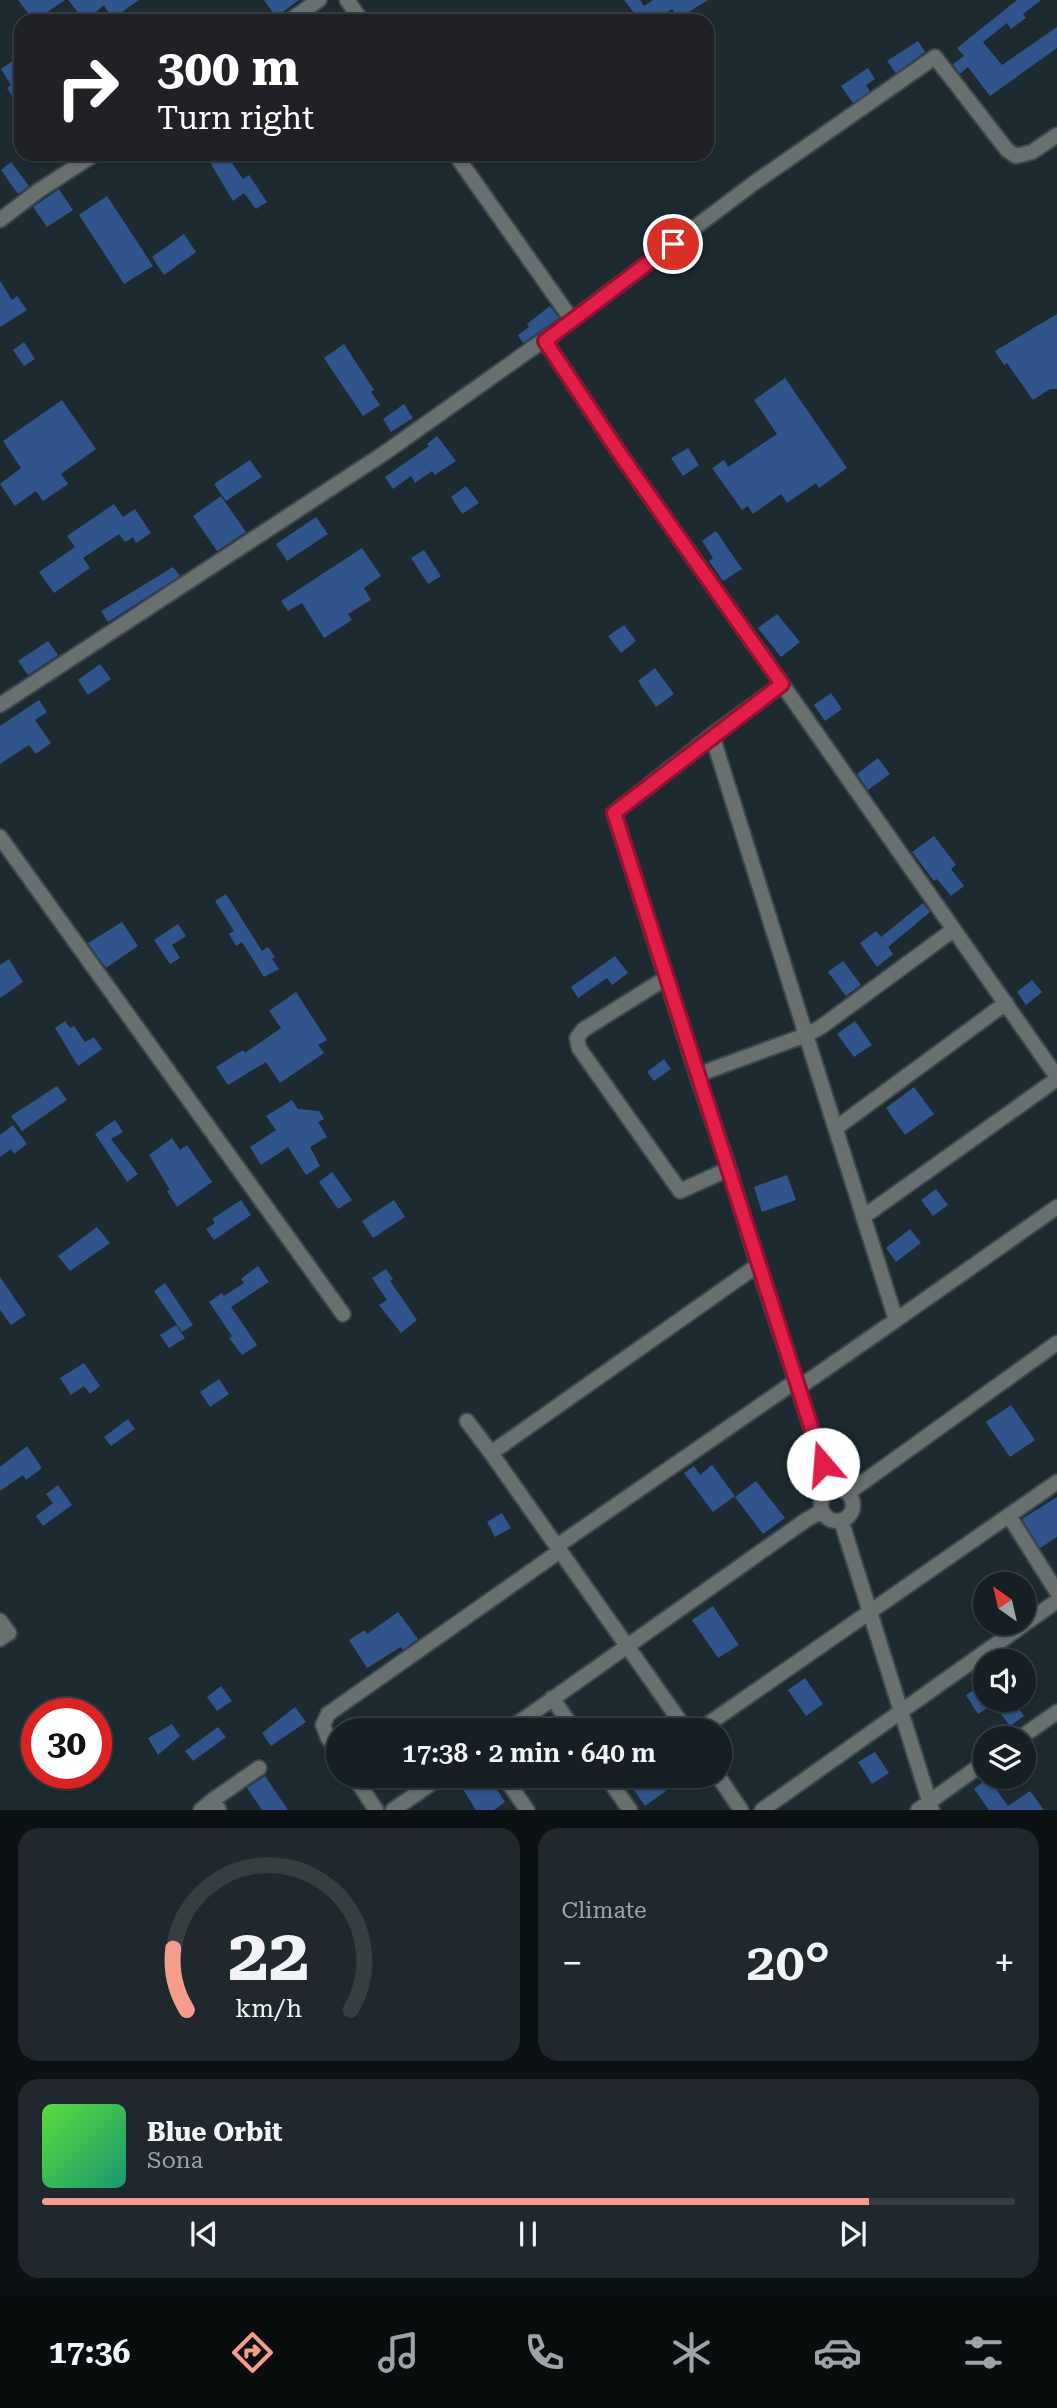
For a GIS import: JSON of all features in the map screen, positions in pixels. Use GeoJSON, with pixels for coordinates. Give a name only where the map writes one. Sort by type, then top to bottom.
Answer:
{"type":"FeatureCollection","features":[{"type":"Feature","properties":{"kind":"street"},"geometry":{"type":"LineString","coordinates":[[299,14],[319,0]]}},
{"type":"Feature","properties":{"kind":"street"},"geometry":{"type":"LineString","coordinates":[[0,705],[386,452],[545,341],[754,184],[935,57],[1007,150],[1016,156],[1032,152],[1057,135]]}},
{"type":"Feature","properties":{"kind":"street"},"geometry":{"type":"LineString","coordinates":[[0,220],[84,161]]}},
{"type":"Feature","properties":{"kind":"street"},"geometry":{"type":"LineString","coordinates":[[460,161],[572,320]]}},
{"type":"Feature","properties":{"kind":"street"},"geometry":{"type":"LineString","coordinates":[[545,341],[622,457],[1057,1078],[863,1217]]}},
{"type":"Feature","properties":{"kind":"street"},"geometry":{"type":"LineString","coordinates":[[782,684],[712,735],[614,813],[831,1489]]}},
{"type":"Feature","properties":{"kind":"street"},"geometry":{"type":"LineString","coordinates":[[712,735],[896,1320]]}},
{"type":"Feature","properties":{"kind":"street"},"geometry":{"type":"LineString","coordinates":[[0,837],[343,1314]]}},
{"type":"Feature","properties":{"kind":"street"},"geometry":{"type":"LineString","coordinates":[[696,1074],[806,1035],[821,1027],[953,930]]}},
{"type":"Feature","properties":{"kind":"street"},"geometry":{"type":"LineString","coordinates":[[666,978],[583,1030],[577,1038],[579,1048],[680,1191],[729,1169]]}},
{"type":"Feature","properties":{"kind":"street"},"geometry":{"type":"LineString","coordinates":[[836,1128],[1006,1003]]}},
{"type":"Feature","properties":{"kind":"street"},"geometry":{"type":"LineString","coordinates":[[326,1718],[328,1714],[558,1548],[797,1384],[896,1320],[1057,1207]]}},
{"type":"Feature","properties":{"kind":"street"},"geometry":{"type":"LineString","coordinates":[[491,1453],[758,1265]]}},
{"type":"Feature","properties":{"kind":"street"},"geometry":{"type":"LineString","coordinates":[[848,1493],[1057,1343]]}},
{"type":"Feature","properties":{"kind":"street"},"geometry":{"type":"LineString","coordinates":[[467,1421],[678,1718]]}},
{"type":"Feature","properties":{"kind":"street"},"geometry":{"type":"LineString","coordinates":[[717,1718],[1057,1482]]}},
{"type":"Feature","properties":{"kind":"street"},"geometry":{"type":"LineString","coordinates":[[837,1488],[848,1493],[853,1500],[853,1509],[841,1520],[833,1521],[822,1511],[821,1502],[831,1489],[837,1488]]}},
{"type":"Feature","properties":{"kind":"street"},"geometry":{"type":"LineString","coordinates":[[525,1718],[822,1511]]}},
{"type":"Feature","properties":{"kind":"street"},"geometry":{"type":"LineString","coordinates":[[1009,1516],[1057,1592]]}},
{"type":"Feature","properties":{"kind":"street"},"geometry":{"type":"LineString","coordinates":[[841,1520],[901,1710],[927,1807],[973,1771]]}},
{"type":"Feature","properties":{"kind":"street"},"geometry":{"type":"LineString","coordinates":[[762,1810],[1057,1601]]}},
{"type":"Feature","properties":{"kind":"street"},"geometry":{"type":"LineString","coordinates":[[0,1621],[9,1633],[0,1639]]}},
{"type":"Feature","properties":{"kind":"street"},"geometry":{"type":"LineString","coordinates":[[552,1698],[566,1718]]}},
{"type":"Feature","properties":{"kind":"street"},"geometry":{"type":"LineString","coordinates":[[1036,1727],[1057,1712]]}},
{"type":"Feature","properties":{"kind":"street"},"geometry":{"type":"LineString","coordinates":[[201,1810],[216,1805],[259,1768]]}},
{"type":"Feature","properties":{"kind":"street"},"geometry":{"type":"LineString","coordinates":[[362,1788],[376,1810]]}},
{"type":"Feature","properties":{"kind":"street"},"geometry":{"type":"LineString","coordinates":[[393,1810],[425,1788]]}},
{"type":"Feature","properties":{"kind":"street"},"geometry":{"type":"LineString","coordinates":[[512,1788],[527,1810]]}},
{"type":"Feature","properties":{"kind":"street"},"geometry":{"type":"LineString","coordinates":[[614,1788],[630,1810]]}},
{"type":"Feature","properties":{"kind":"street"},"geometry":{"type":"LineString","coordinates":[[726,1788],[741,1810]]}},
{"type":"Feature","properties":{"kind":"building"},"geometry":{"type":"Polygon","coordinates":[[[18,0],[65,0],[44,14],[29,14],[18,0]]]}},
{"type":"Feature","properties":{"kind":"building"},"geometry":{"type":"Polygon","coordinates":[[[68,0],[139,0],[119,14],[109,14],[104,5],[93,14],[79,14],[68,0]]]}},
{"type":"Feature","properties":{"kind":"building"},"geometry":{"type":"Polygon","coordinates":[[[264,0],[299,0],[280,14],[274,14],[264,0]]]}},
{"type":"Feature","properties":{"kind":"building"},"geometry":{"type":"Polygon","coordinates":[[[624,0],[640,0],[644,6],[653,0],[708,0],[685,14],[676,14],[672,9],[664,14],[635,14],[624,0]]]}},
{"type":"Feature","properties":{"kind":"building"},"geometry":{"type":"Polygon","coordinates":[[[1017,0],[1041,0],[1023,14],[1026,18],[1011,29],[1007,23],[983,42],[1002,65],[1057,27],[1057,48],[990,96],[968,67],[960,74],[953,64],[964,56],[957,48],[1017,0]]]}},
{"type":"Feature","properties":{"kind":"building"},"geometry":{"type":"Polygon","coordinates":[[[918,41],[925,52],[896,73],[887,61],[918,41]]]}},
{"type":"Feature","properties":{"kind":"building"},"geometry":{"type":"Polygon","coordinates":[[[14,60],[14,98],[7,88],[11,85],[1,69],[14,60]]]}},
{"type":"Feature","properties":{"kind":"building"},"geometry":{"type":"Polygon","coordinates":[[[868,68],[875,79],[866,85],[870,91],[853,103],[841,86],[868,68]]]}},
{"type":"Feature","properties":{"kind":"building"},"geometry":{"type":"Polygon","coordinates":[[[216,161],[231,161],[243,179],[249,175],[267,202],[256,209],[244,193],[233,201],[211,164],[216,161]]]}},
{"type":"Feature","properties":{"kind":"building"},"geometry":{"type":"Polygon","coordinates":[[[11,162],[29,186],[18,194],[1,170],[11,162]]]}},
{"type":"Feature","properties":{"kind":"building"},"geometry":{"type":"Polygon","coordinates":[[[59,189],[73,210],[47,227],[33,207],[59,189]]]}},
{"type":"Feature","properties":{"kind":"building"},"geometry":{"type":"Polygon","coordinates":[[[107,196],[153,266],[124,284],[79,215],[107,196]]]}},
{"type":"Feature","properties":{"kind":"building"},"geometry":{"type":"Polygon","coordinates":[[[184,234],[196,252],[164,275],[152,257],[184,234]]]}},
{"type":"Feature","properties":{"kind":"building"},"geometry":{"type":"Polygon","coordinates":[[[0,281],[12,300],[17,296],[27,310],[0,327],[0,281]]]}},
{"type":"Feature","properties":{"kind":"building"},"geometry":{"type":"Polygon","coordinates":[[[550,306],[559,318],[523,343],[518,335],[529,327],[527,324],[550,306]]]}},
{"type":"Feature","properties":{"kind":"building"},"geometry":{"type":"Polygon","coordinates":[[[1057,314],[1057,389],[1050,389],[1033,400],[1007,363],[1004,365],[995,351],[1057,314]]]}},
{"type":"Feature","properties":{"kind":"building"},"geometry":{"type":"Polygon","coordinates":[[[24,342],[35,359],[24,366],[13,350],[24,342]]]}},
{"type":"Feature","properties":{"kind":"building"},"geometry":{"type":"Polygon","coordinates":[[[344,344],[374,390],[371,392],[380,405],[363,416],[324,358],[344,344]]]}},
{"type":"Feature","properties":{"kind":"building"},"geometry":{"type":"Polygon","coordinates":[[[785,378],[847,468],[819,488],[816,483],[787,503],[781,494],[753,514],[748,506],[742,510],[712,468],[724,460],[728,467],[777,434],[754,400],[785,378]]]}},
{"type":"Feature","properties":{"kind":"building"},"geometry":{"type":"Polygon","coordinates":[[[62,400],[96,449],[61,474],[68,484],[43,501],[36,491],[15,506],[0,484],[21,468],[3,441],[62,400]]]}},
{"type":"Feature","properties":{"kind":"building"},"geometry":{"type":"Polygon","coordinates":[[[404,404],[413,418],[391,432],[383,419],[404,404]]]}},
{"type":"Feature","properties":{"kind":"building"},"geometry":{"type":"Polygon","coordinates":[[[437,436],[456,461],[435,475],[432,471],[415,483],[411,476],[393,489],[385,477],[429,446],[427,444],[437,436]]]}},
{"type":"Feature","properties":{"kind":"building"},"geometry":{"type":"Polygon","coordinates":[[[688,448],[699,465],[683,476],[671,458],[688,448]]]}},
{"type":"Feature","properties":{"kind":"building"},"geometry":{"type":"Polygon","coordinates":[[[250,460],[262,477],[226,501],[214,484],[250,460]]]}},
{"type":"Feature","properties":{"kind":"building"},"geometry":{"type":"Polygon","coordinates":[[[466,486],[479,503],[462,514],[451,497],[466,486]]]}},
{"type":"Feature","properties":{"kind":"building"},"geometry":{"type":"Polygon","coordinates":[[[221,496],[246,532],[217,551],[193,516],[221,496]]]}},
{"type":"Feature","properties":{"kind":"building"},"geometry":{"type":"Polygon","coordinates":[[[114,504],[123,517],[135,509],[151,533],[136,543],[133,537],[125,542],[119,534],[83,558],[90,568],[54,593],[39,572],[75,547],[67,536],[114,504]]]}},
{"type":"Feature","properties":{"kind":"building"},"geometry":{"type":"Polygon","coordinates":[[[316,517],[328,534],[287,561],[276,544],[316,517]]]}},
{"type":"Feature","properties":{"kind":"building"},"geometry":{"type":"Polygon","coordinates":[[[716,531],[742,569],[723,581],[709,561],[713,558],[702,541],[716,531]]]}},
{"type":"Feature","properties":{"kind":"building"},"geometry":{"type":"Polygon","coordinates":[[[362,548],[381,576],[364,588],[371,600],[348,614],[352,620],[324,638],[302,603],[288,611],[281,601],[362,548]]]}},
{"type":"Feature","properties":{"kind":"building"},"geometry":{"type":"Polygon","coordinates":[[[424,550],[441,576],[428,584],[411,558],[424,550]]]}},
{"type":"Feature","properties":{"kind":"building"},"geometry":{"type":"Polygon","coordinates":[[[173,567],[180,576],[108,622],[101,611],[173,567]]]}},
{"type":"Feature","properties":{"kind":"building"},"geometry":{"type":"Polygon","coordinates":[[[777,614],[800,642],[781,657],[758,628],[777,614]]]}},
{"type":"Feature","properties":{"kind":"building"},"geometry":{"type":"Polygon","coordinates":[[[624,625],[636,641],[621,653],[608,636],[624,625]]]}},
{"type":"Feature","properties":{"kind":"building"},"geometry":{"type":"Polygon","coordinates":[[[48,641],[58,655],[28,675],[18,661],[48,641]]]}},
{"type":"Feature","properties":{"kind":"building"},"geometry":{"type":"Polygon","coordinates":[[[100,664],[111,679],[88,695],[78,680],[100,664]]]}},
{"type":"Feature","properties":{"kind":"building"},"geometry":{"type":"Polygon","coordinates":[[[655,668],[674,694],[656,707],[638,681],[655,668]]]}},
{"type":"Feature","properties":{"kind":"building"},"geometry":{"type":"Polygon","coordinates":[[[831,693],[842,709],[825,721],[814,705],[831,693]]]}},
{"type":"Feature","properties":{"kind":"building"},"geometry":{"type":"Polygon","coordinates":[[[39,700],[47,712],[35,720],[51,743],[36,754],[29,745],[0,764],[0,726],[39,700]]]}},
{"type":"Feature","properties":{"kind":"building"},"geometry":{"type":"Polygon","coordinates":[[[878,758],[890,774],[868,790],[857,774],[878,758]]]}},
{"type":"Feature","properties":{"kind":"building"},"geometry":{"type":"Polygon","coordinates":[[[934,836],[956,865],[951,869],[964,886],[951,896],[937,879],[934,881],[912,852],[934,836]]]}},
{"type":"Feature","properties":{"kind":"building"},"geometry":{"type":"Polygon","coordinates":[[[226,894],[262,951],[268,947],[279,969],[264,977],[242,942],[236,946],[229,934],[234,931],[215,901],[226,894]]]}},
{"type":"Feature","properties":{"kind":"building"},"geometry":{"type":"Polygon","coordinates":[[[923,903],[930,912],[888,947],[893,954],[877,967],[860,943],[876,931],[881,937],[923,903]]]}},
{"type":"Feature","properties":{"kind":"building"},"geometry":{"type":"Polygon","coordinates":[[[122,922],[138,946],[106,968],[88,943],[122,922]]]}},
{"type":"Feature","properties":{"kind":"building"},"geometry":{"type":"Polygon","coordinates":[[[178,924],[186,936],[172,945],[180,958],[170,964],[154,940],[178,924]]]}},
{"type":"Feature","properties":{"kind":"building"},"geometry":{"type":"Polygon","coordinates":[[[615,956],[628,973],[612,985],[607,978],[578,998],[571,987],[615,956]]]}},
{"type":"Feature","properties":{"kind":"building"},"geometry":{"type":"Polygon","coordinates":[[[9,959],[23,982],[0,998],[0,965],[9,959]]]}},
{"type":"Feature","properties":{"kind":"building"},"geometry":{"type":"Polygon","coordinates":[[[843,961],[861,985],[846,996],[828,972],[843,961]]]}},
{"type":"Feature","properties":{"kind":"building"},"geometry":{"type":"Polygon","coordinates":[[[1032,980],[1042,992],[1026,1005],[1017,992],[1032,980]]]}},
{"type":"Feature","properties":{"kind":"building"},"geometry":{"type":"Polygon","coordinates":[[[296,992],[327,1040],[318,1045],[324,1053],[280,1083],[266,1062],[228,1085],[216,1067],[243,1050],[245,1053],[281,1028],[269,1011],[296,992]]]}},
{"type":"Feature","properties":{"kind":"building"},"geometry":{"type":"Polygon","coordinates":[[[65,1021],[70,1028],[74,1026],[85,1042],[94,1037],[102,1049],[78,1066],[55,1028],[65,1021]]]}},
{"type":"Feature","properties":{"kind":"building"},"geometry":{"type":"Polygon","coordinates":[[[855,1021],[872,1045],[854,1057],[837,1034],[855,1021]]]}},
{"type":"Feature","properties":{"kind":"building"},"geometry":{"type":"Polygon","coordinates":[[[664,1059],[671,1069],[654,1081],[647,1072],[664,1059]]]}},
{"type":"Feature","properties":{"kind":"building"},"geometry":{"type":"Polygon","coordinates":[[[57,1086],[67,1100],[22,1131],[11,1116],[57,1086]]]}},
{"type":"Feature","properties":{"kind":"building"},"geometry":{"type":"Polygon","coordinates":[[[914,1087],[934,1114],[905,1135],[886,1108],[914,1087]]]}},
{"type":"Feature","properties":{"kind":"building"},"geometry":{"type":"Polygon","coordinates":[[[292,1100],[298,1109],[319,1111],[324,1119],[318,1122],[327,1137],[310,1147],[320,1166],[306,1175],[288,1147],[261,1165],[250,1147],[276,1130],[266,1116],[292,1100]]]}},
{"type":"Feature","properties":{"kind":"building"},"geometry":{"type":"Polygon","coordinates":[[[115,1120],[123,1132],[111,1139],[138,1174],[127,1182],[95,1134],[115,1120]]]}},
{"type":"Feature","properties":{"kind":"building"},"geometry":{"type":"Polygon","coordinates":[[[13,1125],[27,1144],[14,1154],[11,1149],[0,1157],[0,1135],[13,1125]]]}},
{"type":"Feature","properties":{"kind":"building"},"geometry":{"type":"Polygon","coordinates":[[[172,1138],[180,1150],[187,1145],[212,1182],[177,1207],[149,1155],[172,1138]]]}},
{"type":"Feature","properties":{"kind":"building"},"geometry":{"type":"Polygon","coordinates":[[[332,1172],[352,1200],[338,1209],[319,1182],[332,1172]]]}},
{"type":"Feature","properties":{"kind":"building"},"geometry":{"type":"Polygon","coordinates":[[[787,1175],[796,1200],[762,1212],[754,1187],[787,1175]]]}},
{"type":"Feature","properties":{"kind":"building"},"geometry":{"type":"Polygon","coordinates":[[[936,1189],[948,1205],[933,1216],[921,1200],[936,1189]]]}},
{"type":"Feature","properties":{"kind":"building"},"geometry":{"type":"Polygon","coordinates":[[[241,1200],[251,1215],[214,1240],[206,1229],[215,1223],[212,1219],[241,1200]]]}},
{"type":"Feature","properties":{"kind":"building"},"geometry":{"type":"Polygon","coordinates":[[[394,1200],[405,1217],[373,1238],[362,1221],[394,1200]]]}},
{"type":"Feature","properties":{"kind":"building"},"geometry":{"type":"Polygon","coordinates":[[[97,1227],[110,1243],[70,1271],[58,1256],[97,1227]]]}},
{"type":"Feature","properties":{"kind":"building"},"geometry":{"type":"Polygon","coordinates":[[[910,1229],[921,1243],[896,1262],[886,1248],[910,1229]]]}},
{"type":"Feature","properties":{"kind":"building"},"geometry":{"type":"Polygon","coordinates":[[[258,1266],[269,1282],[231,1307],[257,1345],[242,1355],[209,1302],[244,1283],[241,1279],[258,1266]]]}},
{"type":"Feature","properties":{"kind":"building"},"geometry":{"type":"Polygon","coordinates":[[[386,1269],[393,1279],[390,1281],[417,1320],[401,1333],[379,1305],[387,1300],[372,1278],[386,1269]]]}},
{"type":"Feature","properties":{"kind":"building"},"geometry":{"type":"Polygon","coordinates":[[[0,1277],[26,1315],[11,1325],[0,1310],[0,1277]]]}},
{"type":"Feature","properties":{"kind":"building"},"geometry":{"type":"Polygon","coordinates":[[[165,1283],[193,1325],[182,1332],[154,1291],[165,1283]]]}},
{"type":"Feature","properties":{"kind":"building"},"geometry":{"type":"Polygon","coordinates":[[[176,1325],[185,1338],[169,1348],[160,1335],[176,1325]]]}},
{"type":"Feature","properties":{"kind":"building"},"geometry":{"type":"Polygon","coordinates":[[[84,1363],[100,1386],[90,1394],[84,1386],[71,1395],[60,1378],[84,1363]]]}},
{"type":"Feature","properties":{"kind":"building"},"geometry":{"type":"Polygon","coordinates":[[[219,1379],[229,1394],[210,1407],[200,1392],[219,1379]]]}},
{"type":"Feature","properties":{"kind":"building"},"geometry":{"type":"Polygon","coordinates":[[[1011,1405],[1035,1440],[1010,1457],[986,1422],[1011,1405]]]}},
{"type":"Feature","properties":{"kind":"building"},"geometry":{"type":"Polygon","coordinates":[[[128,1419],[135,1429],[111,1446],[104,1437],[128,1419]]]}},
{"type":"Feature","properties":{"kind":"building"},"geometry":{"type":"Polygon","coordinates":[[[27,1446],[42,1468],[26,1480],[23,1475],[0,1491],[0,1467],[27,1446]]]}},
{"type":"Feature","properties":{"kind":"building"},"geometry":{"type":"Polygon","coordinates":[[[712,1465],[735,1496],[713,1512],[684,1473],[694,1466],[700,1475],[712,1465]]]}},
{"type":"Feature","properties":{"kind":"building"},"geometry":{"type":"Polygon","coordinates":[[[756,1481],[785,1518],[763,1534],[735,1497],[756,1481]]]}},
{"type":"Feature","properties":{"kind":"building"},"geometry":{"type":"Polygon","coordinates":[[[58,1485],[72,1505],[43,1526],[36,1516],[53,1503],[46,1494],[58,1485]]]}},
{"type":"Feature","properties":{"kind":"building"},"geometry":{"type":"Polygon","coordinates":[[[1057,1497],[1057,1537],[1040,1548],[1022,1519],[1057,1497]]]}},
{"type":"Feature","properties":{"kind":"building"},"geometry":{"type":"Polygon","coordinates":[[[502,1513],[511,1528],[495,1537],[487,1522],[502,1513]]]}},
{"type":"Feature","properties":{"kind":"building"},"geometry":{"type":"Polygon","coordinates":[[[713,1606],[739,1645],[718,1658],[692,1620],[713,1606]]]}},
{"type":"Feature","properties":{"kind":"building"},"geometry":{"type":"Polygon","coordinates":[[[398,1612],[418,1639],[403,1650],[401,1647],[367,1668],[349,1640],[365,1630],[367,1634],[398,1612]]]}},
{"type":"Feature","properties":{"kind":"building"},"geometry":{"type":"Polygon","coordinates":[[[805,1678],[823,1704],[806,1716],[788,1690],[805,1678]]]}},
{"type":"Feature","properties":{"kind":"building"},"geometry":{"type":"Polygon","coordinates":[[[221,1686],[232,1701],[217,1711],[207,1697],[221,1686]]]}},
{"type":"Feature","properties":{"kind":"building"},"geometry":{"type":"Polygon","coordinates":[[[973,1691],[973,1706],[966,1695],[973,1691]]]}},
{"type":"Feature","properties":{"kind":"building"},"geometry":{"type":"Polygon","coordinates":[[[295,1707],[306,1722],[271,1746],[262,1733],[295,1707]]]}},
{"type":"Feature","properties":{"kind":"building"},"geometry":{"type":"Polygon","coordinates":[[[1000,1712],[1021,1712],[1024,1716],[1010,1726],[1000,1712]]]}},
{"type":"Feature","properties":{"kind":"building"},"geometry":{"type":"Polygon","coordinates":[[[172,1724],[180,1736],[158,1755],[148,1738],[172,1724]]]}},
{"type":"Feature","properties":{"kind":"building"},"geometry":{"type":"Polygon","coordinates":[[[218,1727],[226,1737],[193,1761],[185,1751],[218,1727]]]}},
{"type":"Feature","properties":{"kind":"building"},"geometry":{"type":"Polygon","coordinates":[[[875,1752],[889,1773],[872,1784],[858,1762],[875,1752]]]}},
{"type":"Feature","properties":{"kind":"building"},"geometry":{"type":"Polygon","coordinates":[[[265,1776],[288,1810],[262,1810],[247,1788],[265,1776]]]}},
{"type":"Feature","properties":{"kind":"building"},"geometry":{"type":"Polygon","coordinates":[[[462,1788],[496,1788],[505,1802],[494,1810],[476,1810],[462,1788]]]}},
{"type":"Feature","properties":{"kind":"building"},"geometry":{"type":"Polygon","coordinates":[[[637,1788],[670,1788],[645,1806],[634,1790],[637,1788]]]}},
{"type":"Feature","properties":{"kind":"building"},"geometry":{"type":"Polygon","coordinates":[[[974,1789],[996,1789],[1008,1806],[1030,1791],[1044,1810],[989,1810],[974,1789]]]}},
{"type":"Feature","properties":{"kind":"route"},"geometry":{"type":"LineString","coordinates":[[673,244],[545,341],[622,457],[782,684],[712,735],[614,813],[823,1464]]}}]}
